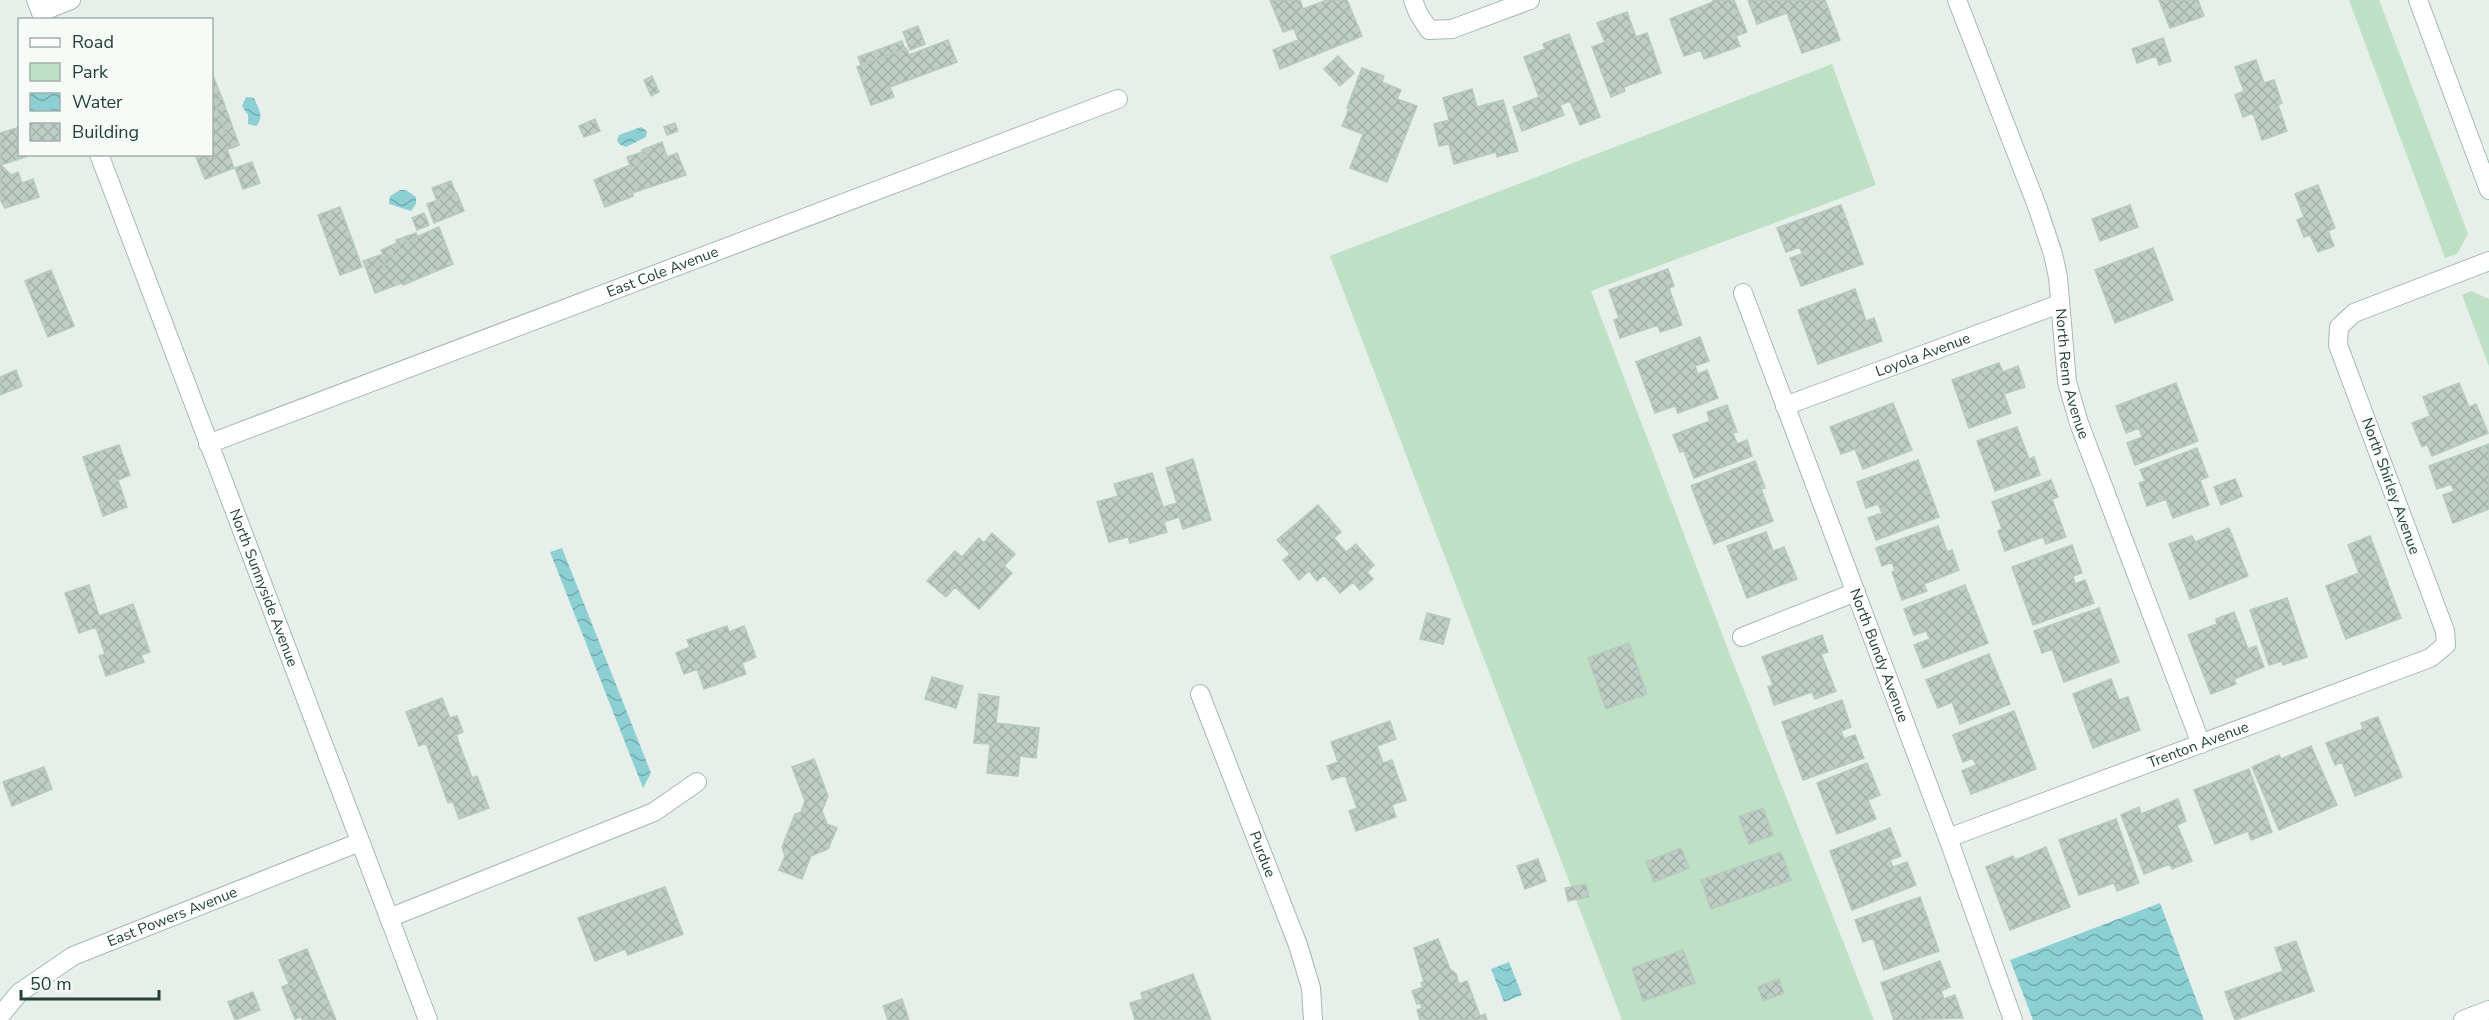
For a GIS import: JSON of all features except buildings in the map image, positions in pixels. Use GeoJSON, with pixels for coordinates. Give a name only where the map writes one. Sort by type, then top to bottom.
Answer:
{"type":"FeatureCollection","features":[{"type":"Feature","properties":{"kind":"street"},"geometry":{"type":"LineString","coordinates":[[41,11],[71,0]]}},
{"type":"Feature","properties":{"kind":"street"},"geometry":{"type":"LineString","coordinates":[[1413,0],[1429,30],[1452,29],[1530,0]]}},
{"type":"Feature","properties":{"kind":"street","name":"North Renn Avenue"},"geometry":{"type":"LineString","coordinates":[[1958,0],[2045,228],[2058,277],[2067,382],[2079,423],[2201,744]]}},
{"type":"Feature","properties":{"kind":"street"},"geometry":{"type":"LineString","coordinates":[[2418,0],[2489,190]]}},
{"type":"Feature","properties":{"kind":"street","name":"East Cole Avenue"},"geometry":{"type":"LineString","coordinates":[[208,444],[1118,99]]}},
{"type":"Feature","properties":{"kind":"street","name":"North Sunnyside Avenue"},"geometry":{"type":"LineString","coordinates":[[100,156],[428,1020]]}},
{"type":"Feature","properties":{"kind":"street","name":"North Shirley Avenue"},"geometry":{"type":"LineString","coordinates":[[2446,645],[2445,631],[2338,345],[2339,327],[2354,313],[2489,261]]}},
{"type":"Feature","properties":{"kind":"street","name":"North Bundy Avenue"},"geometry":{"type":"LineString","coordinates":[[1743,293],[1948,838],[2013,1020]]}},
{"type":"Feature","properties":{"kind":"street","name":"Loyola Avenue"},"geometry":{"type":"LineString","coordinates":[[1785,406],[2059,304]]}},
{"type":"Feature","properties":{"kind":"street"},"geometry":{"type":"LineString","coordinates":[[1742,637],[1856,592]]}},
{"type":"Feature","properties":{"kind":"street","name":"Trenton Avenue"},"geometry":{"type":"LineString","coordinates":[[1948,838],[2430,658],[2446,645]]}},
{"type":"Feature","properties":{"kind":"street","name":"Purdue"},"geometry":{"type":"LineString","coordinates":[[1200,694],[1298,945],[1311,988],[1313,1020]]}},
{"type":"Feature","properties":{"kind":"street"},"geometry":{"type":"LineString","coordinates":[[389,918],[654,812],[697,782]]}},
{"type":"Feature","properties":{"kind":"street","name":"East Powers Avenue"},"geometry":{"type":"LineString","coordinates":[[0,1016],[19,993],[73,956],[360,842]]}},
{"type":"Feature","properties":{"kind":"street"},"geometry":{"type":"LineString","coordinates":[[2463,1020],[2489,1010]]}},
{"type":"Feature","properties":{"kind":"green space"},"geometry":{"type":"Polygon","coordinates":[[[2349,0],[2379,0],[2468,234],[2457,254],[2445,258],[2349,0]]]}},
{"type":"Feature","properties":{"kind":"green space"},"geometry":{"type":"Polygon","coordinates":[[[1832,64],[1876,185],[1591,291],[1732,660],[1874,1020],[1622,1020],[1330,256],[1832,64]]]}},
{"type":"Feature","properties":{"kind":"green space"},"geometry":{"type":"Polygon","coordinates":[[[2471,291],[2489,299],[2489,366],[2462,295],[2471,291]]]}},
{"type":"Feature","properties":{"kind":"water"},"geometry":{"type":"Polygon","coordinates":[[[246,97],[254,98],[259,109],[260,119],[256,126],[248,124],[248,115],[242,106],[246,97]]]}},
{"type":"Feature","properties":{"kind":"water"},"geometry":{"type":"Polygon","coordinates":[[[641,127],[647,131],[646,137],[626,147],[619,144],[617,140],[619,135],[641,127]]]}},
{"type":"Feature","properties":{"kind":"water"},"geometry":{"type":"Polygon","coordinates":[[[400,190],[406,190],[416,197],[416,204],[411,211],[389,204],[390,196],[400,190]]]}},
{"type":"Feature","properties":{"kind":"water"},"geometry":{"type":"Polygon","coordinates":[[[562,548],[651,773],[643,788],[550,552],[562,548]]]}},
{"type":"Feature","properties":{"kind":"water"},"geometry":{"type":"Polygon","coordinates":[[[2160,903],[2204,1020],[2033,1020],[2010,960],[2160,903]]]}},
{"type":"Feature","properties":{"kind":"water"},"geometry":{"type":"Polygon","coordinates":[[[1509,962],[1522,995],[1504,1002],[1491,969],[1509,962]]]}}]}
